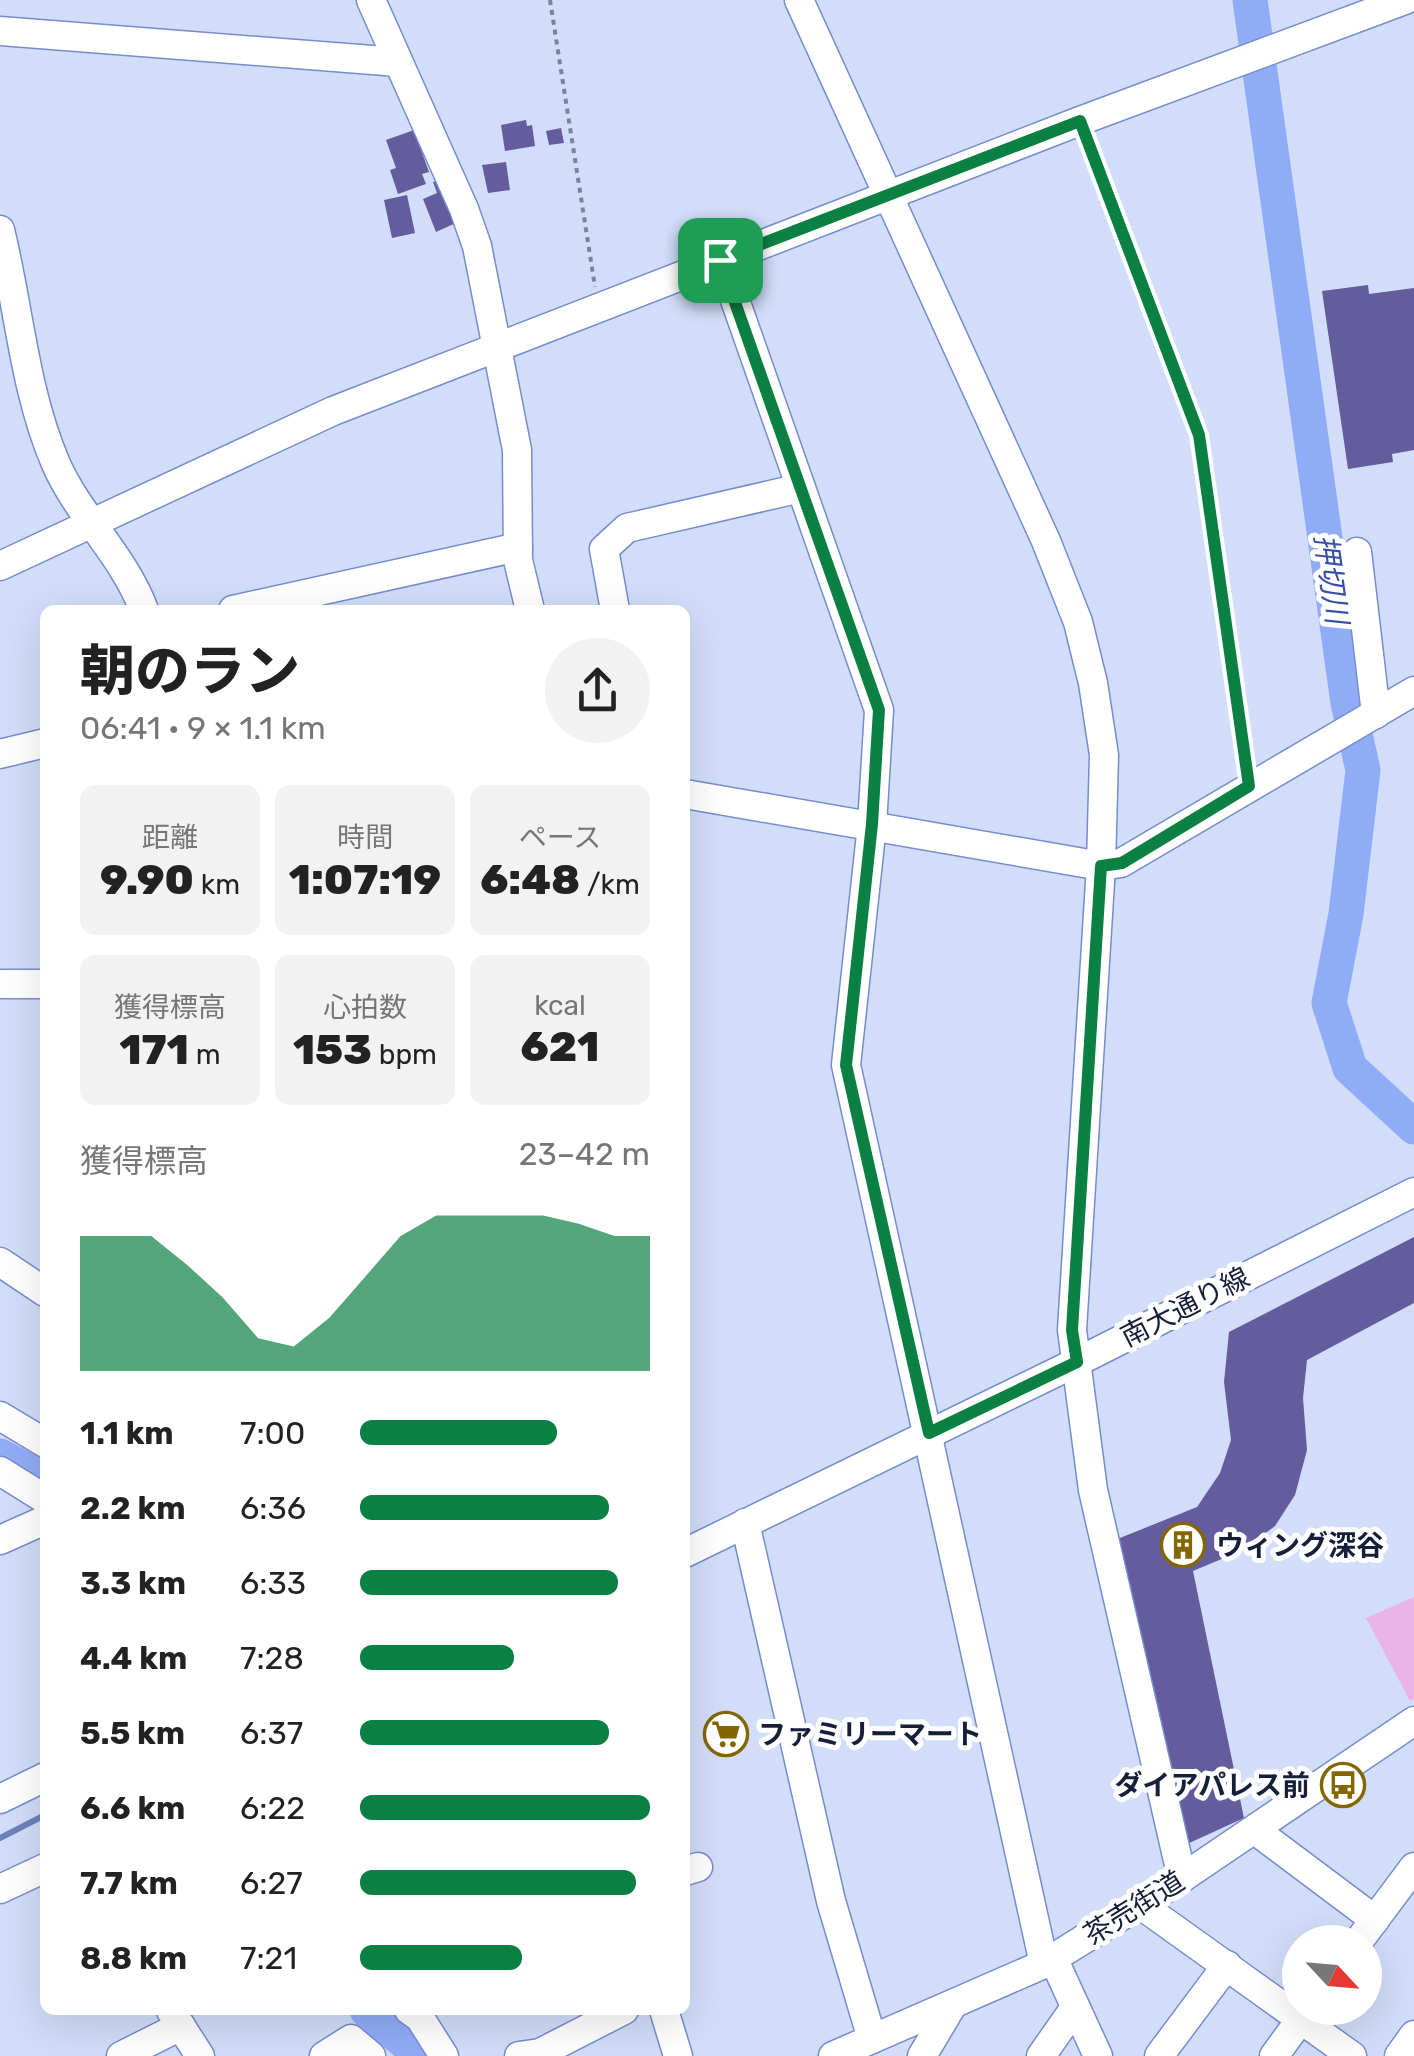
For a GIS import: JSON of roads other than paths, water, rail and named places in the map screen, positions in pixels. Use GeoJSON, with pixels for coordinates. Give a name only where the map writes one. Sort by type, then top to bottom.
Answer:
{"type":"FeatureCollection","features":[{"type":"Feature","properties":{"kind":"street"},"geometry":{"type":"LineString","coordinates":[[371,0],[464,208],[476,246],[517,450],[518,547],[529,605]]}},
{"type":"Feature","properties":{"kind":"street"},"geometry":{"type":"LineString","coordinates":[[799,0],[1046,541],[1078,622],[1093,683],[1104,755],[1101,866],[1072,1330],[1093,1490],[1182,1878]]}},
{"type":"Feature","properties":{"kind":"street"},"geometry":{"type":"LineString","coordinates":[[0,566],[333,411],[1080,121],[1405,0]]}},
{"type":"Feature","properties":{"kind":"street"},"geometry":{"type":"LineString","coordinates":[[0,31],[398,62]]}},
{"type":"Feature","properties":{"kind":"street"},"geometry":{"type":"LineString","coordinates":[[0,230],[32,386],[57,465],[129,575],[142,605]]}},
{"type":"Feature","properties":{"kind":"street"},"geometry":{"type":"LineString","coordinates":[[720,260],[879,710],[872,824],[846,1065],[1049,1961],[1098,2056]]}},
{"type":"Feature","properties":{"kind":"street"},"geometry":{"type":"LineString","coordinates":[[614,605],[604,548],[626,528],[801,488]]}},
{"type":"Feature","properties":{"kind":"street"},"geometry":{"type":"LineString","coordinates":[[259,605],[518,547]]}},
{"type":"Feature","properties":{"kind":"street"},"geometry":{"type":"LineString","coordinates":[[1357,552],[1372,717]]}},
{"type":"Feature","properties":{"kind":"street"},"geometry":{"type":"LineString","coordinates":[[690,795],[1101,866],[1122,863],[1414,690]]}},
{"type":"Feature","properties":{"kind":"street"},"geometry":{"type":"LineString","coordinates":[[0,754],[40,744]]}},
{"type":"Feature","properties":{"kind":"street"},"geometry":{"type":"LineString","coordinates":[[0,984],[40,984]]}},
{"type":"Feature","properties":{"kind":"street","name":"南大通り線"},"geometry":{"type":"LineString","coordinates":[[690,1550],[1077,1362],[1414,1192]]}},
{"type":"Feature","properties":{"kind":"street"},"geometry":{"type":"LineString","coordinates":[[0,1262],[40,1289]]}},
{"type":"Feature","properties":{"kind":"street"},"geometry":{"type":"LineString","coordinates":[[0,1416],[40,1440]]}},
{"type":"Feature","properties":{"kind":"street"},"geometry":{"type":"LineString","coordinates":[[0,1471],[40,1496]]}},
{"type":"Feature","properties":{"kind":"street"},"geometry":{"type":"LineString","coordinates":[[0,1540],[40,1522]]}},
{"type":"Feature","properties":{"kind":"street"},"geometry":{"type":"LineString","coordinates":[[745,1523],[831,1901],[872,2039]]}},
{"type":"Feature","properties":{"kind":"street","name":"茶売街道"},"geometry":{"type":"LineString","coordinates":[[833,2056],[1049,1961],[1255,1830],[1414,1720]]}},
{"type":"Feature","properties":{"kind":"street"},"geometry":{"type":"LineString","coordinates":[[3,1796],[40,1779]]}},
{"type":"Feature","properties":{"kind":"street"},"geometry":{"type":"LineString","coordinates":[[1255,1830],[1359,1925]]}},
{"type":"Feature","properties":{"kind":"street"},"geometry":{"type":"LineString","coordinates":[[1371,1925],[1414,1868]]}},
{"type":"Feature","properties":{"kind":"street"},"geometry":{"type":"LineString","coordinates":[[0,1889],[40,1870]]}},
{"type":"Feature","properties":{"kind":"street"},"geometry":{"type":"LineString","coordinates":[[1141,1905],[1282,1998]]}},
{"type":"Feature","properties":{"kind":"street"},"geometry":{"type":"LineString","coordinates":[[1158,2056],[1227,1965]]}},
{"type":"Feature","properties":{"kind":"street"},"geometry":{"type":"LineString","coordinates":[[922,2056],[953,2004]]}},
{"type":"Feature","properties":{"kind":"street"},"geometry":{"type":"LineString","coordinates":[[1041,2056],[1074,2010]]}},
{"type":"Feature","properties":{"kind":"street"},"geometry":{"type":"LineString","coordinates":[[423,2015],[444,2056]]}},
{"type":"Feature","properties":{"kind":"street"},"geometry":{"type":"LineString","coordinates":[[519,2056],[540,2053],[614,2015]]}},
{"type":"Feature","properties":{"kind":"street"},"geometry":{"type":"LineString","coordinates":[[666,2015],[678,2056]]}},
{"type":"Feature","properties":{"kind":"street"},"geometry":{"type":"LineString","coordinates":[[122,2056],[175,2018],[200,2056]]}},
{"type":"Feature","properties":{"kind":"street"},"geometry":{"type":"LineString","coordinates":[[1274,2056],[1296,2025]]}},
{"type":"Feature","properties":{"kind":"street"},"geometry":{"type":"LineString","coordinates":[[1319,2025],[1352,2056]]}},
{"type":"Feature","properties":{"kind":"street"},"geometry":{"type":"LineString","coordinates":[[1399,2056],[1414,2035]]}},
{"type":"Feature","properties":{"kind":"street"},"geometry":{"type":"LineString","coordinates":[[324,2056],[351,2039],[371,2056]]}},
{"type":"Feature","properties":{"kind":"waterway","name":"押切川"},"geometry":{"type":"LineString","coordinates":[[1250,0],[1348,703],[1363,770],[1346,914],[1329,1003],[1350,1068],[1414,1127]]}},
{"type":"Feature","properties":{"kind":"waterway"},"geometry":{"type":"LineString","coordinates":[[0,1456],[40,1477]]}},
{"type":"Feature","properties":{"kind":"waterway"},"geometry":{"type":"LineString","coordinates":[[0,1838],[40,1818]]}},
{"type":"Feature","properties":{"kind":"waterway"},"geometry":{"type":"LineString","coordinates":[[373,2015],[411,2047],[416,2056]]}},
{"type":"Feature","properties":{"kind":"place","name":"ウィング深谷"},"geometry":{"type":"Point","coordinates":[1183,1545]}},
{"type":"Feature","properties":{"kind":"place","name":"ファミリーマート"},"geometry":{"type":"Point","coordinates":[726,1734]}},
{"type":"Feature","properties":{"kind":"place","name":"ダイアパレス前"},"geometry":{"type":"Point","coordinates":[1343,1785]}}]}
